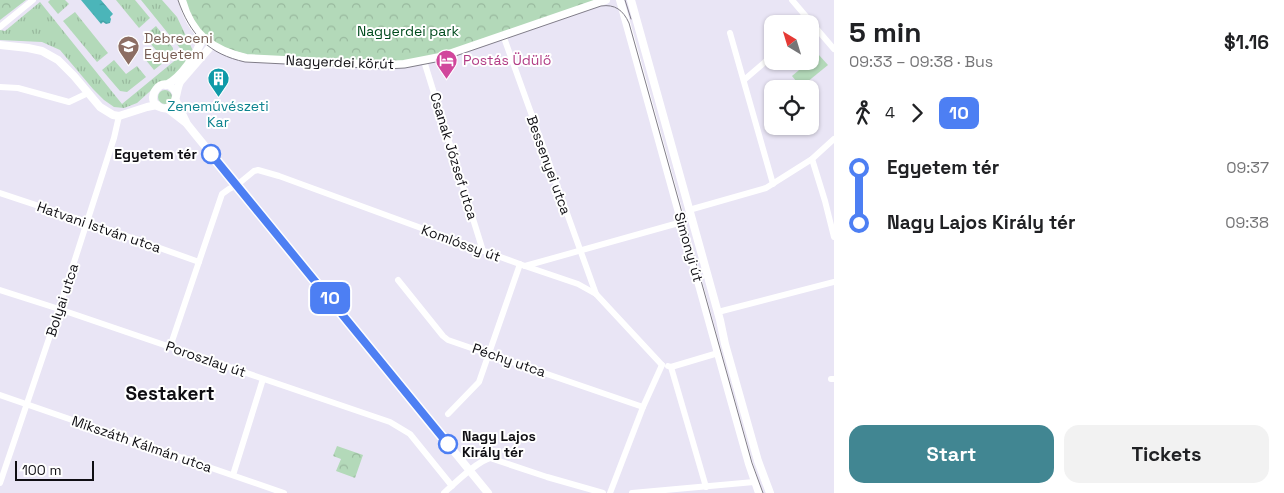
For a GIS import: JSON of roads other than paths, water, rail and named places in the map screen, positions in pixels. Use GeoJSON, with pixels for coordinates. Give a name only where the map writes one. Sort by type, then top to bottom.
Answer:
{"type":"FeatureCollection","features":[{"type":"Feature","properties":{"kind":"street"},"geometry":{"type":"LineString","coordinates":[[0,27],[33,0]]}},
{"type":"Feature","properties":{"kind":"street","name":"Nagyerdei körút"},"geometry":{"type":"LineString","coordinates":[[182,0],[188,18],[196,31],[212,45],[233,55],[246,58],[386,65],[424,61],[440,57],[606,0]]}},
{"type":"Feature","properties":{"kind":"street","name":"Simonyi út"},"geometry":{"type":"LineString","coordinates":[[620,0],[754,482],[759,493]]}},
{"type":"Feature","properties":{"kind":"street","name":"Simonyi út"},"geometry":{"type":"LineString","coordinates":[[631,0],[718,312],[725,344],[758,461],[770,493]]}},
{"type":"Feature","properties":{"kind":"street"},"geometry":{"type":"LineString","coordinates":[[792,0],[804,15]]}},
{"type":"Feature","properties":{"kind":"street"},"geometry":{"type":"LineString","coordinates":[[730,33],[773,184]]}},
{"type":"Feature","properties":{"kind":"street"},"geometry":{"type":"LineString","coordinates":[[819,33],[834,50]]}},
{"type":"Feature","properties":{"kind":"street","name":"Bessenyei utca"},"geometry":{"type":"LineString","coordinates":[[502,35],[596,294]]}},
{"type":"Feature","properties":{"kind":"street"},"geometry":{"type":"LineString","coordinates":[[134,110],[153,95],[156,88],[166,85],[175,79],[195,55],[203,38]]}},
{"type":"Feature","properties":{"kind":"street"},"geometry":{"type":"LineString","coordinates":[[0,45],[42,51],[58,60],[100,107],[113,114],[119,116],[134,110],[157,105]]}},
{"type":"Feature","properties":{"kind":"street"},"geometry":{"type":"LineString","coordinates":[[153,95],[154,101],[161,108],[172,106],[180,82],[212,45]]}},
{"type":"Feature","properties":{"kind":"street","name":"Csanak József utca"},"geometry":{"type":"LineString","coordinates":[[424,61],[483,251]]}},
{"type":"Feature","properties":{"kind":"street"},"geometry":{"type":"LineString","coordinates":[[744,80],[764,63]]}},
{"type":"Feature","properties":{"kind":"street"},"geometry":{"type":"LineString","coordinates":[[166,85],[171,87],[187,124]]}},
{"type":"Feature","properties":{"kind":"street"},"geometry":{"type":"LineString","coordinates":[[0,87],[18,88],[69,102],[88,93]]}},
{"type":"Feature","properties":{"kind":"street"},"geometry":{"type":"LineString","coordinates":[[167,108],[187,124],[488,493]]}},
{"type":"Feature","properties":{"kind":"street","name":"Bolyai utca"},"geometry":{"type":"LineString","coordinates":[[0,482],[59,309],[114,138],[119,116]]}},
{"type":"Feature","properties":{"kind":"street"},"geometry":{"type":"LineString","coordinates":[[689,210],[766,188],[812,159],[834,139]]}},
{"type":"Feature","properties":{"kind":"street"},"geometry":{"type":"LineString","coordinates":[[812,159],[834,237]]}},
{"type":"Feature","properties":{"kind":"street","name":"Komlóssy út"},"geometry":{"type":"LineString","coordinates":[[170,347],[222,194],[258,170],[578,284],[596,294],[662,365]]}},
{"type":"Feature","properties":{"kind":"street","name":"Hatvani István utca"},"geometry":{"type":"LineString","coordinates":[[0,193],[199,262]]}},
{"type":"Feature","properties":{"kind":"street"},"geometry":{"type":"LineString","coordinates":[[448,414],[478,382],[522,265],[580,251],[682,222]]}},
{"type":"Feature","properties":{"kind":"street","name":"Péchy utca"},"geometry":{"type":"LineString","coordinates":[[398,280],[448,340],[643,407]]}},
{"type":"Feature","properties":{"kind":"street"},"geometry":{"type":"LineString","coordinates":[[718,312],[834,282]]}},
{"type":"Feature","properties":{"kind":"street","name":"Poroszlay út"},"geometry":{"type":"LineString","coordinates":[[0,290],[390,422],[410,434],[452,486]]}},
{"type":"Feature","properties":{"kind":"street"},"geometry":{"type":"LineString","coordinates":[[610,493],[643,407],[662,365],[671,367],[718,352]]}},
{"type":"Feature","properties":{"kind":"street"},"geometry":{"type":"LineString","coordinates":[[671,367],[706,487]]}},
{"type":"Feature","properties":{"kind":"street"},"geometry":{"type":"LineString","coordinates":[[233,475],[263,380]]}},
{"type":"Feature","properties":{"kind":"street","name":"Mikszáth Kálmán utca"},"geometry":{"type":"LineString","coordinates":[[0,395],[284,493]]}},
{"type":"Feature","properties":{"kind":"street"},"geometry":{"type":"LineString","coordinates":[[444,493],[478,464],[490,458],[547,478],[603,493]]}},
{"type":"Feature","properties":{"kind":"street"},"geometry":{"type":"LineString","coordinates":[[632,493],[754,482]]}},
{"type":"Feature","properties":{"kind":"water"},"geometry":{"type":"Polygon","coordinates":[[[81,0],[101,0],[113,14],[110,17],[110,23],[106,24],[103,22],[101,24],[81,0]]]}},
{"type":"Feature","properties":{"kind":"tram line"},"geometry":{"type":"LineString","coordinates":[[178,0],[188,23],[202,41],[221,54],[232,58],[245,62],[386,69],[405,68],[441,61],[601,6],[610,6],[621,11],[629,23],[752,463],[763,493]]}},
{"type":"Feature","properties":{"kind":"tram line"},"geometry":{"type":"LineString","coordinates":[[625,0],[631,19]]}},
{"type":"Feature","properties":{"kind":"place","name":"Debreceni Egyetem"},"geometry":{"type":"Point","coordinates":[128,65]}},
{"type":"Feature","properties":{"kind":"place","name":"Postás Üdülő"},"geometry":{"type":"Point","coordinates":[447,79]}},
{"type":"Feature","properties":{"kind":"place","name":"Zeneművészeti Kar"},"geometry":{"type":"Point","coordinates":[218,97]}},
{"type":"Feature","properties":{"kind":"place","name":"Egyetem tér"},"geometry":{"type":"Point","coordinates":[211,154]}},
{"type":"Feature","properties":{"kind":"place","name":"Nagy Lajos Király tér"},"geometry":{"type":"Point","coordinates":[448,444]}},
{"type":"Feature","properties":{"kind":"district","name":"Sestakert"},"geometry":{"type":"Point","coordinates":[170,393]}},
{"type":"Feature","properties":{"kind":"park label","name":"Nagyerdei park"},"geometry":{"type":"Point","coordinates":[408,31]}}]}
